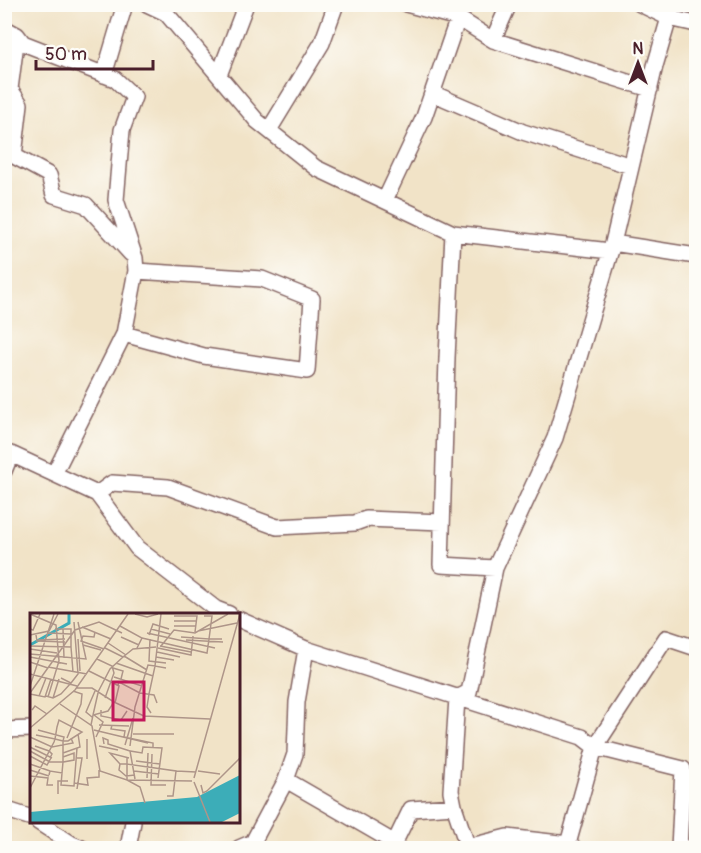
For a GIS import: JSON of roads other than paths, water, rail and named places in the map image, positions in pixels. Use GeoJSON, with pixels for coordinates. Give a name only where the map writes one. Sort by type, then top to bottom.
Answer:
{"type":"FeatureCollection","features":[{"type":"Feature","properties":{"kind":"street"},"geometry":{"type":"LineString","coordinates":[[104,75],[125,4]]}},
{"type":"Feature","properties":{"kind":"street"},"geometry":{"type":"LineString","coordinates":[[147,4],[166,13],[257,121],[316,168],[453,233],[696,256]]}},
{"type":"Feature","properties":{"kind":"street"},"geometry":{"type":"LineString","coordinates":[[219,75],[246,4]]}},
{"type":"Feature","properties":{"kind":"street"},"geometry":{"type":"LineString","coordinates":[[269,130],[321,43],[336,4]]}},
{"type":"Feature","properties":{"kind":"street"},"geometry":{"type":"LineString","coordinates":[[406,4],[458,18],[494,40],[650,89]]}},
{"type":"Feature","properties":{"kind":"street"},"geometry":{"type":"LineString","coordinates":[[494,40],[509,4]]}},
{"type":"Feature","properties":{"kind":"street"},"geometry":{"type":"LineString","coordinates":[[640,4],[671,11],[696,24]]}},
{"type":"Feature","properties":{"kind":"street"},"geometry":{"type":"LineString","coordinates":[[457,698],[469,692],[495,568],[555,438],[611,247],[671,11]]}},
{"type":"Feature","properties":{"kind":"street"},"geometry":{"type":"LineString","coordinates":[[385,201],[424,117],[458,18]]}},
{"type":"Feature","properties":{"kind":"street"},"geometry":{"type":"LineString","coordinates":[[11,32],[23,43],[115,78],[134,97],[122,130],[116,200],[136,264],[124,334],[54,474]]}},
{"type":"Feature","properties":{"kind":"street"},"geometry":{"type":"LineString","coordinates":[[11,32],[9,89],[20,104],[15,156],[49,176],[54,195],[86,206],[136,264],[262,279],[312,299],[307,371],[204,356],[124,334]]}},
{"type":"Feature","properties":{"kind":"street"},"geometry":{"type":"LineString","coordinates":[[432,93],[523,132],[631,166]]}},
{"type":"Feature","properties":{"kind":"street"},"geometry":{"type":"LineString","coordinates":[[453,233],[441,565],[495,568]]}},
{"type":"Feature","properties":{"kind":"street"},"geometry":{"type":"LineString","coordinates":[[4,471],[8,452],[97,494],[137,548],[223,613]]}},
{"type":"Feature","properties":{"kind":"street"},"geometry":{"type":"LineString","coordinates":[[97,494],[112,483],[168,487],[278,527],[355,523],[366,519],[442,522]]}},
{"type":"Feature","properties":{"kind":"street"},"geometry":{"type":"LineString","coordinates":[[240,620],[306,649],[582,737],[595,747],[690,771],[679,849]]}},
{"type":"Feature","properties":{"kind":"street"},"geometry":{"type":"LineString","coordinates":[[457,698],[451,791],[467,848],[507,837],[571,846],[595,747],[666,638],[696,648]]}},
{"type":"Feature","properties":{"kind":"street"},"geometry":{"type":"LineString","coordinates":[[239,849],[253,842],[286,780],[295,754],[297,702],[306,649]]}},
{"type":"Feature","properties":{"kind":"street"},"geometry":{"type":"LineString","coordinates":[[4,729],[30,729]]}},
{"type":"Feature","properties":{"kind":"street"},"geometry":{"type":"LineString","coordinates":[[286,780],[394,846],[411,808],[454,806]]}},
{"type":"Feature","properties":{"kind":"street"},"geometry":{"type":"LineString","coordinates":[[4,809],[30,817]]}},
{"type":"Feature","properties":{"kind":"street"},"geometry":{"type":"LineString","coordinates":[[40,823],[82,849]]}},
{"type":"Feature","properties":{"kind":"street"},"geometry":{"type":"LineString","coordinates":[[128,849],[133,823]]}}]}
